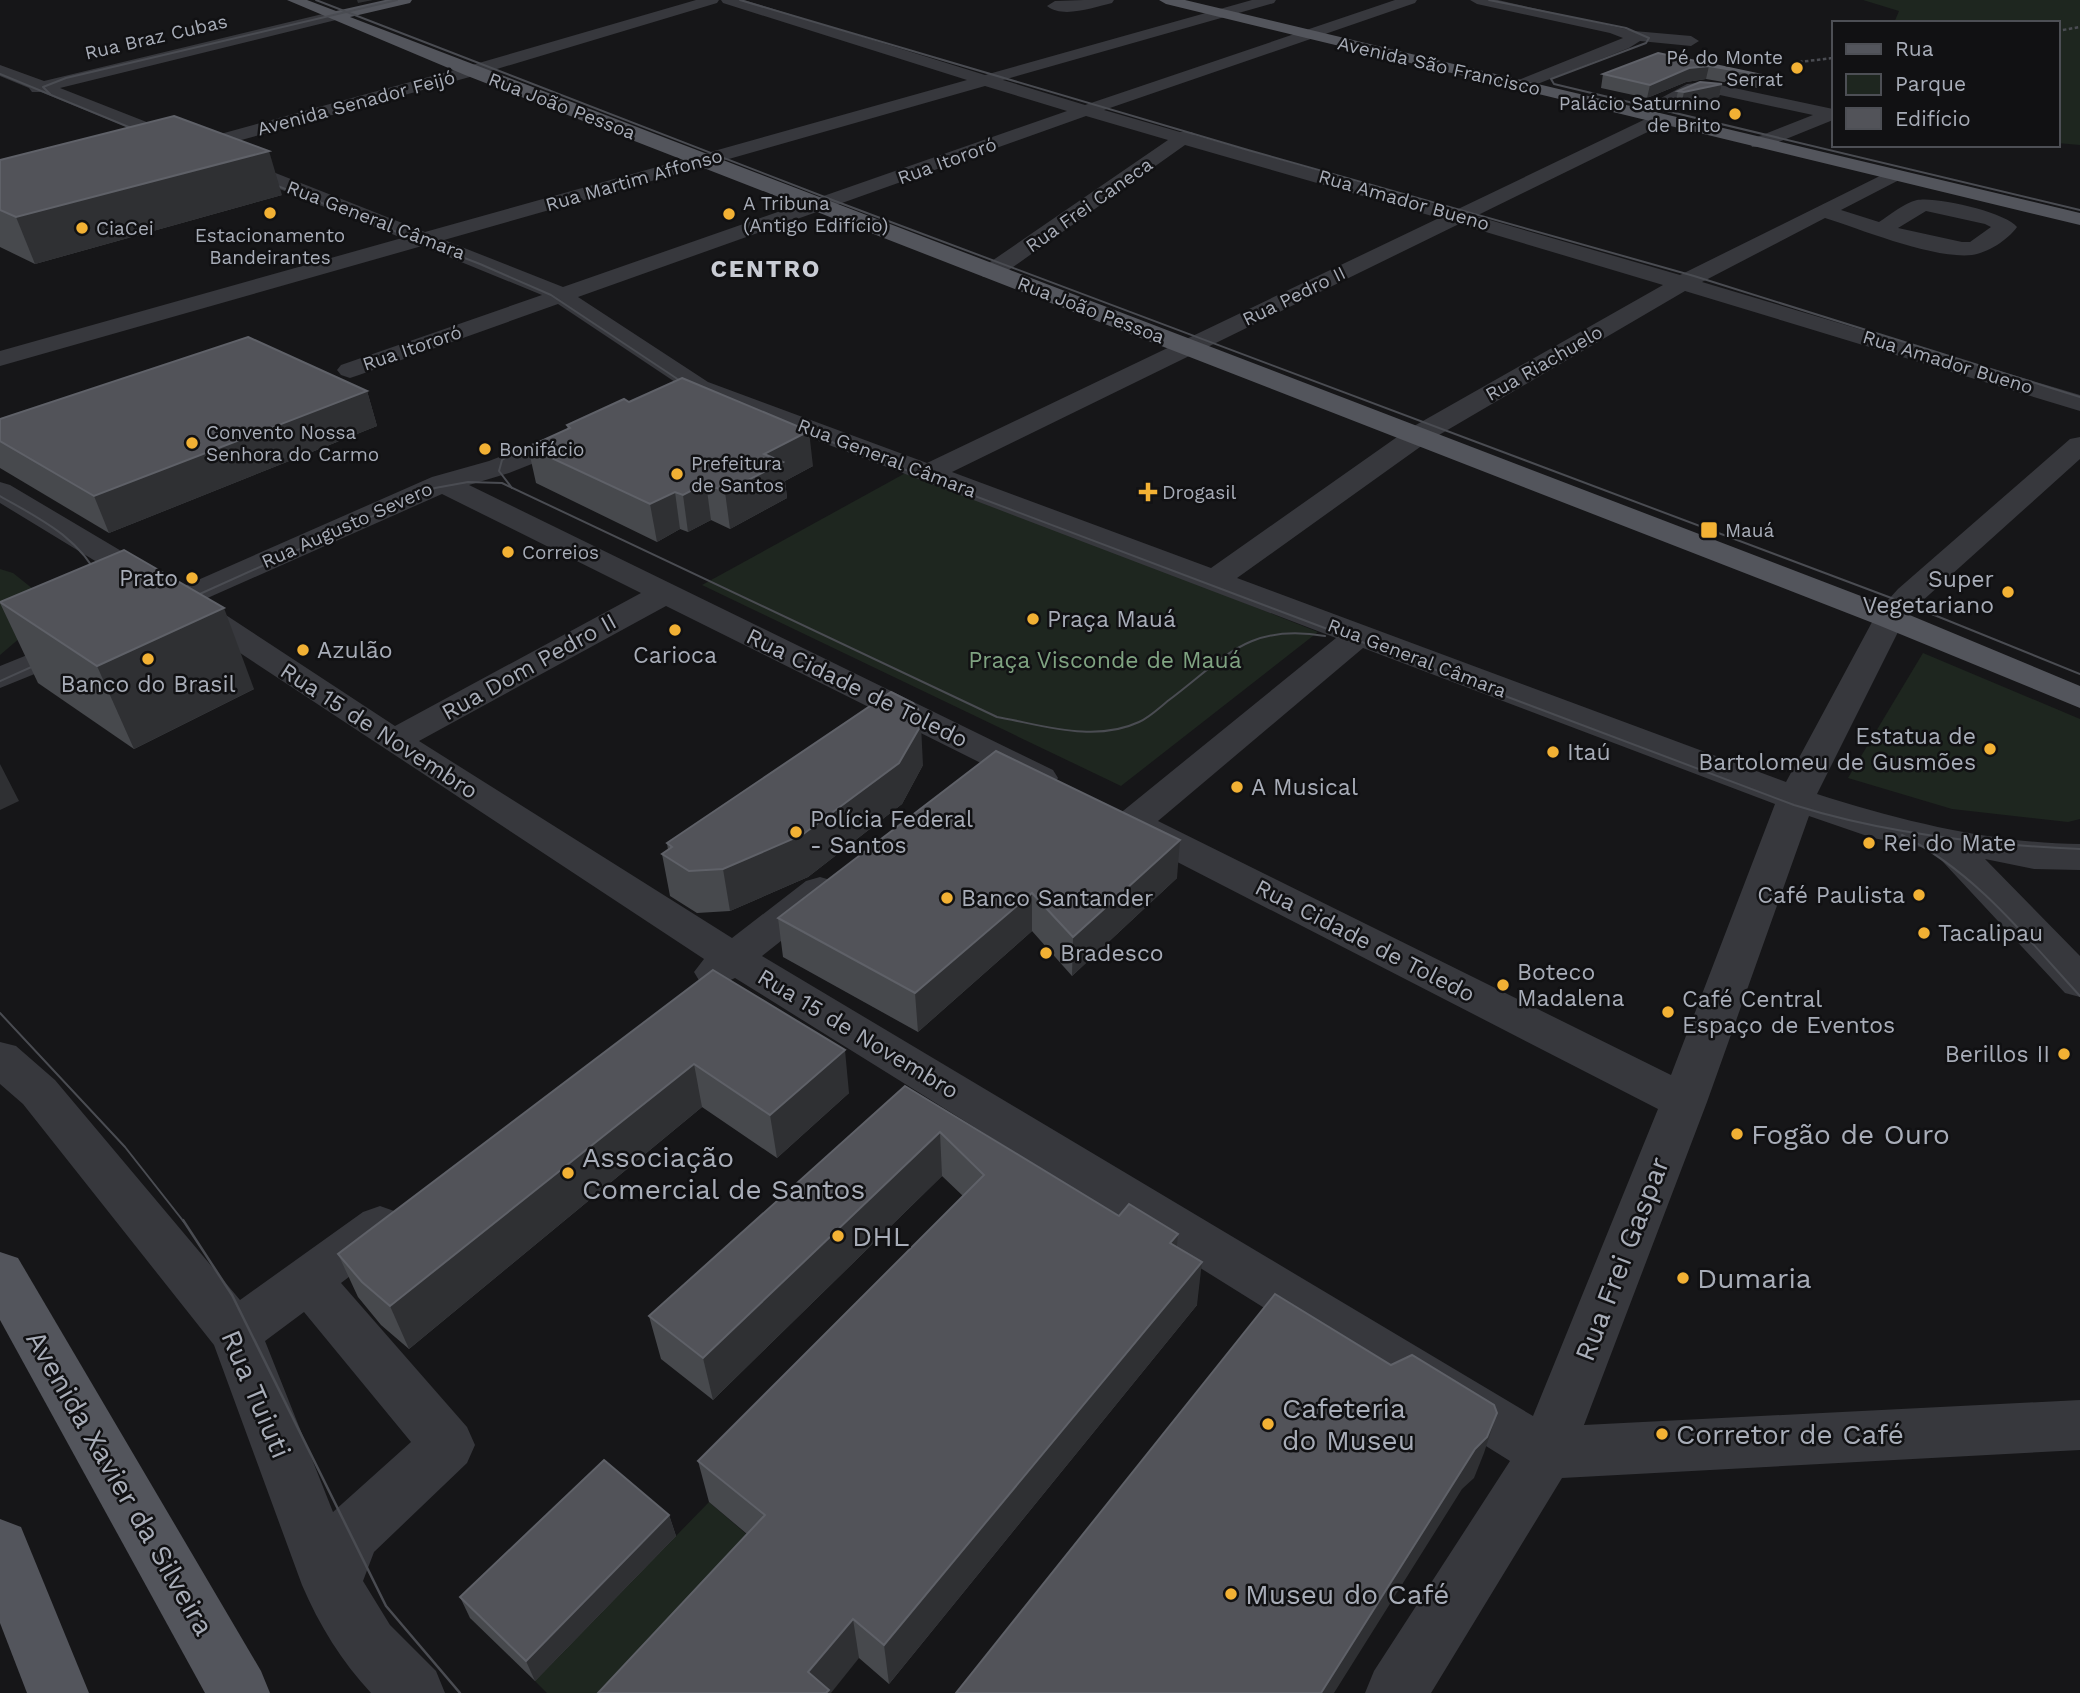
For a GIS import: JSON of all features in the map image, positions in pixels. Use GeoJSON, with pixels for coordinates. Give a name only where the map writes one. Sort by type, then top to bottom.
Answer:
{"type":"FeatureCollection","features":[{"type":"Feature","properties":{"kind":"main road","name":"Rua João Pessoa"},"geometry":{"type":"LineString","coordinates":[[294,0],[471,71],[1889,618],[2080,698]]}},
{"type":"Feature","properties":{"kind":"main road","name":"Rua Braz Cubas"},"geometry":{"type":"LineString","coordinates":[[335,16],[405,0]]}},
{"type":"Feature","properties":{"kind":"main road","name":"Avenida São Francisco"},"geometry":{"type":"LineString","coordinates":[[1166,0],[2080,219]]}},
{"type":"Feature","properties":{"kind":"main road","name":"Avenida Xavier da Silveira"},"geometry":{"type":"LineString","coordinates":[[0,1273],[239,1693]]}},
{"type":"Feature","properties":{"kind":"main road"},"geometry":{"type":"LineString","coordinates":[[0,1547],[58,1693]]}},
{"type":"Feature","properties":{"kind":"street","name":"Avenida Senador Feijó"},"geometry":{"type":"LineString","coordinates":[[159,157],[471,71],[712,0]]}},
{"type":"Feature","properties":{"kind":"street","name":"Rua Amador Bueno"},"geometry":{"type":"LineString","coordinates":[[728,0],[1087,110],[1185,136],[1684,282],[2080,403]]}},
{"type":"Feature","properties":{"kind":"street"},"geometry":{"type":"LineString","coordinates":[[1055,6],[1072,7],[1107,0]]}},
{"type":"Feature","properties":{"kind":"street","name":"Rua Martim Affonso"},"geometry":{"type":"LineString","coordinates":[[0,359],[1269,0]]}},
{"type":"Feature","properties":{"kind":"street","name":"Rua Itororó"},"geometry":{"type":"LineString","coordinates":[[350,370],[1087,110],[1410,0]]}},
{"type":"Feature","properties":{"kind":"street"},"geometry":{"type":"LineString","coordinates":[[1477,0],[1614,29],[1630,35],[1690,41]]}},
{"type":"Feature","properties":{"kind":"street","name":"Rua Braz Cubas"},"geometry":{"type":"LineString","coordinates":[[11,95],[335,16]]}},
{"type":"Feature","properties":{"kind":"street"},"geometry":{"type":"LineString","coordinates":[[1522,85],[1623,46],[1633,39],[1630,35]]}},
{"type":"Feature","properties":{"kind":"street","name":"Rua General Câmara"},"geometry":{"type":"LineString","coordinates":[[0,70],[563,296],[699,387],[1213,582],[1796,799],[1886,829],[2034,856],[2080,857]]}},
{"type":"Feature","properties":{"kind":"street"},"geometry":{"type":"LineString","coordinates":[[1635,113],[1693,88],[1706,87],[1832,114]]}},
{"type":"Feature","properties":{"kind":"street"},"geometry":{"type":"LineString","coordinates":[[1759,143],[1832,114]]}},
{"type":"Feature","properties":{"kind":"street","name":"Rua Pedro II"},"geometry":{"type":"LineString","coordinates":[[928,473],[1660,119]]}},
{"type":"Feature","properties":{"kind":"street","name":"Rua Frei Caneca"},"geometry":{"type":"LineString","coordinates":[[991,272],[1185,136]]}},
{"type":"Feature","properties":{"kind":"street","name":"Rua Riachuelo"},"geometry":{"type":"LineString","coordinates":[[1213,582],[1418,436],[1684,282],[1894,175]]}},
{"type":"Feature","properties":{"kind":"street"},"geometry":{"type":"LineString","coordinates":[[1823,211],[1883,228],[1963,249],[1976,247],[2006,226],[1992,219],[1926,205],[1919,206],[1883,228]]}},
{"type":"Feature","properties":{"kind":"street"},"geometry":{"type":"LineString","coordinates":[[667,400],[699,387]]}},
{"type":"Feature","properties":{"kind":"street","name":"Rua Augusto Severo"},"geometry":{"type":"LineString","coordinates":[[0,678],[442,483],[499,467],[602,426]]}},
{"type":"Feature","properties":{"kind":"street"},"geometry":{"type":"LineString","coordinates":[[1889,618],[1909,596],[2080,445]]}},
{"type":"Feature","properties":{"kind":"street","name":"Rua Cidade de Toledo"},"geometry":{"type":"LineString","coordinates":[[442,483],[1104,810],[1684,1102]]}},
{"type":"Feature","properties":{"kind":"street","name":"Rua 15 de Novembro"},"geometry":{"type":"LineString","coordinates":[[8,503],[180,599],[394,741],[733,958],[1546,1453]]}},
{"type":"Feature","properties":{"kind":"street","name":"Rua Dom Pedro II"},"geometry":{"type":"LineString","coordinates":[[394,741],[665,593]]}},
{"type":"Feature","properties":{"kind":"street","name":"Rua Frei Gaspar"},"geometry":{"type":"LineString","coordinates":[[1396,1693],[1546,1453],[1684,1102],[1796,799],[1889,618]]}},
{"type":"Feature","properties":{"kind":"street"},"geometry":{"type":"LineString","coordinates":[[1104,810],[1358,636]]}},
{"type":"Feature","properties":{"kind":"street"},"geometry":{"type":"LineString","coordinates":[[959,782],[992,755]]}},
{"type":"Feature","properties":{"kind":"street"},"geometry":{"type":"LineString","coordinates":[[1944,840],[2080,982]]}},
{"type":"Feature","properties":{"kind":"street"},"geometry":{"type":"LineString","coordinates":[[679,999],[851,866]]}},
{"type":"Feature","properties":{"kind":"street","name":"Rua Tuiuti"},"geometry":{"type":"LineString","coordinates":[[0,1058],[39,1092],[236,1333],[332,1585],[369,1646],[414,1693]]}},
{"type":"Feature","properties":{"kind":"street"},"geometry":{"type":"LineString","coordinates":[[236,1333],[415,1199]]}},
{"type":"Feature","properties":{"kind":"street"},"geometry":{"type":"LineString","coordinates":[[308,1280],[447,1445],[351,1534],[332,1585]]}},
{"type":"Feature","properties":{"kind":"street"},"geometry":{"type":"LineString","coordinates":[[1546,1453],[2080,1426]]}},
{"type":"Feature","properties":{"kind":"green space"},"geometry":{"type":"Polygon","coordinates":[[[1863,0],[2080,0],[2080,145],[2059,143],[2059,21],[1895,21],[1899,11],[1863,0]]]}},
{"type":"Feature","properties":{"kind":"green space","name":"Praça Visconde de Mauá"},"geometry":{"type":"Polygon","coordinates":[[[911,470],[1318,632],[1121,786],[702,585],[911,470]]]}},
{"type":"Feature","properties":{"kind":"green space"},"geometry":{"type":"Polygon","coordinates":[[[0,569],[13,573],[33,589],[21,637],[0,655],[0,569]]]}},
{"type":"Feature","properties":{"kind":"green space"},"geometry":{"type":"Polygon","coordinates":[[[1923,653],[2080,719],[2080,819],[2068,822],[1952,809],[1848,778],[1923,653]]]}},
{"type":"Feature","properties":{"kind":"green space"},"geometry":{"type":"Polygon","coordinates":[[[709,1502],[773,1557],[649,1693],[547,1693],[535,1681],[709,1502]]]}},
{"type":"Feature","properties":{"kind":"building"},"geometry":{"type":"Polygon","coordinates":[[[1658,53],[1762,75],[1709,66],[1689,68],[1650,85],[1603,74],[1658,53]]]}},
{"type":"Feature","properties":{"kind":"building"},"geometry":{"type":"Polygon","coordinates":[[[1700,82],[1722,84],[1678,91],[1700,82]]]}},
{"type":"Feature","properties":{"kind":"building"},"geometry":{"type":"Polygon","coordinates":[[[174,116],[269,151],[16,217],[0,210],[0,160],[174,116]]]}},
{"type":"Feature","properties":{"kind":"building"},"geometry":{"type":"Polygon","coordinates":[[[248,337],[367,391],[94,496],[0,441],[0,419],[248,337]]]}},
{"type":"Feature","properties":{"kind":"building"},"geometry":{"type":"Polygon","coordinates":[[[682,378],[809,431],[764,454],[783,462],[725,492],[706,483],[683,495],[675,492],[650,504],[528,447],[570,428],[567,425],[624,399],[629,402],[682,378]]]}},
{"type":"Feature","properties":{"kind":"building"},"geometry":{"type":"Polygon","coordinates":[[[124,550],[224,608],[97,666],[0,602],[124,550]]]}},
{"type":"Feature","properties":{"kind":"building"},"geometry":{"type":"Polygon","coordinates":[[[891,692],[913,703],[918,709],[921,725],[899,763],[802,835],[723,869],[689,871],[662,854],[672,847],[667,843],[891,692]]]}},
{"type":"Feature","properties":{"kind":"building"},"geometry":{"type":"Polygon","coordinates":[[[996,751],[1180,840],[1073,937],[1032,893],[915,993],[778,918],[996,751]]]}},
{"type":"Feature","properties":{"kind":"building"},"geometry":{"type":"Polygon","coordinates":[[[713,970],[845,1050],[770,1115],[694,1064],[390,1306],[362,1282],[338,1254],[713,970]]]}},
{"type":"Feature","properties":{"kind":"building"},"geometry":{"type":"Polygon","coordinates":[[[905,1086],[1119,1216],[1129,1204],[1178,1234],[1170,1243],[1202,1262],[884,1645],[853,1619],[808,1672],[829,1690],[826,1693],[598,1693],[765,1515],[698,1461],[984,1175],[940,1132],[703,1358],[649,1316],[905,1086]]]}},
{"type":"Feature","properties":{"kind":"building","name":"Museu do Café"},"geometry":{"type":"Polygon","coordinates":[[[1275,1294],[1391,1365],[1412,1355],[1494,1405],[1497,1413],[1487,1437],[1475,1449],[1321,1693],[956,1693],[1275,1294]]]}},
{"type":"Feature","properties":{"kind":"building"},"geometry":{"type":"Polygon","coordinates":[[[604,1460],[669,1515],[526,1661],[460,1597],[604,1460]]]}},
{"type":"Feature","properties":{"kind":"tram line"},"geometry":{"type":"LineString","coordinates":[[316,0],[347,12]]}},
{"type":"Feature","properties":{"kind":"tram line"},"geometry":{"type":"LineString","coordinates":[[347,12],[397,0]]}},
{"type":"Feature","properties":{"kind":"tram line"},"geometry":{"type":"LineString","coordinates":[[740,0],[1248,150],[1694,276],[2080,397]]}},
{"type":"Feature","properties":{"kind":"tram line"},"geometry":{"type":"LineString","coordinates":[[1489,0],[1626,28],[1649,38],[1646,43],[1551,79],[1554,84],[2080,210]]}},
{"type":"Feature","properties":{"kind":"tram line"},"geometry":{"type":"LineString","coordinates":[[50,94],[43,87],[66,78],[347,12]]}},
{"type":"Feature","properties":{"kind":"tram line"},"geometry":{"type":"LineString","coordinates":[[347,12],[835,201],[1902,602],[2080,674]]}},
{"type":"Feature","properties":{"kind":"tram line"},"geometry":{"type":"LineString","coordinates":[[0,74],[148,135]]}},
{"type":"Feature","properties":{"kind":"tram line"},"geometry":{"type":"LineString","coordinates":[[262,180],[480,264],[551,295],[694,390]]}},
{"type":"Feature","properties":{"kind":"tram line"},"geometry":{"type":"LineString","coordinates":[[792,427],[1794,805],[1900,831],[2008,845],[2080,849]]}},
{"type":"Feature","properties":{"kind":"tram line"},"geometry":{"type":"LineString","coordinates":[[512,488],[499,471],[502,460],[518,450],[561,434]]}},
{"type":"Feature","properties":{"kind":"tram line"},"geometry":{"type":"LineString","coordinates":[[182,602],[435,488],[468,482],[502,483],[512,488]]}},
{"type":"Feature","properties":{"kind":"tram line"},"geometry":{"type":"LineString","coordinates":[[512,488],[997,717],[1050,728],[1086,732],[1122,728],[1147,717],[1223,657],[1257,639],[1276,634],[1325,636]]}},
{"type":"Feature","properties":{"kind":"tram line"},"geometry":{"type":"LineString","coordinates":[[0,496],[57,530],[81,552],[100,580]]}},
{"type":"Feature","properties":{"kind":"tram line"},"geometry":{"type":"LineString","coordinates":[[0,681],[47,660]]}},
{"type":"Feature","properties":{"kind":"tram line"},"geometry":{"type":"LineString","coordinates":[[1902,835],[1929,850],[1976,887],[2019,929],[2080,996]]}},
{"type":"Feature","properties":{"kind":"tram line"},"geometry":{"type":"LineString","coordinates":[[0,1013],[125,1147],[184,1222]]}},
{"type":"Feature","properties":{"kind":"tram line"},"geometry":{"type":"LineString","coordinates":[[183,1220],[232,1295],[386,1606],[460,1693]]}},
{"type":"Feature","properties":{"kind":"railway"},"geometry":{"type":"LineString","coordinates":[[2059,31],[2080,27]]}},
{"type":"Feature","properties":{"kind":"railway"},"geometry":{"type":"LineString","coordinates":[[1799,62],[1832,58]]}},
{"type":"Feature","properties":{"kind":"place","name":"Pé do Monte Serrat"},"geometry":{"type":"Point","coordinates":[1797,68]}},
{"type":"Feature","properties":{"kind":"place","name":"Palácio Saturnino de Brito"},"geometry":{"type":"Point","coordinates":[1735,114]}},
{"type":"Feature","properties":{"kind":"place","name":"Estacionamento Bandeirantes"},"geometry":{"type":"Point","coordinates":[270,213]}},
{"type":"Feature","properties":{"kind":"place","name":"A Tribuna (Antigo Edifício)"},"geometry":{"type":"Point","coordinates":[729,214]}},
{"type":"Feature","properties":{"kind":"place","name":"CiaCei"},"geometry":{"type":"Point","coordinates":[82,228]}},
{"type":"Feature","properties":{"kind":"place","name":"Convento Nossa Senhora do Carmo"},"geometry":{"type":"Point","coordinates":[192,443]}},
{"type":"Feature","properties":{"kind":"place","name":"Bonifácio"},"geometry":{"type":"Point","coordinates":[485,449]}},
{"type":"Feature","properties":{"kind":"place","name":"Prefeitura de Santos"},"geometry":{"type":"Point","coordinates":[677,474]}},
{"type":"Feature","properties":{"kind":"place","name":"Drogasil"},"geometry":{"type":"Point","coordinates":[1148,492]}},
{"type":"Feature","properties":{"kind":"place","name":"Mauá"},"geometry":{"type":"Point","coordinates":[1709,530]}},
{"type":"Feature","properties":{"kind":"place","name":"Correios"},"geometry":{"type":"Point","coordinates":[508,552]}},
{"type":"Feature","properties":{"kind":"place","name":"Prato"},"geometry":{"type":"Point","coordinates":[192,578]}},
{"type":"Feature","properties":{"kind":"place","name":"Super Vegetariano"},"geometry":{"type":"Point","coordinates":[2008,592]}},
{"type":"Feature","properties":{"kind":"place","name":"Praça Mauá"},"geometry":{"type":"Point","coordinates":[1033,619]}},
{"type":"Feature","properties":{"kind":"place","name":"Carioca"},"geometry":{"type":"Point","coordinates":[675,630]}},
{"type":"Feature","properties":{"kind":"place","name":"Azulão"},"geometry":{"type":"Point","coordinates":[303,650]}},
{"type":"Feature","properties":{"kind":"place","name":"Banco do Brasil"},"geometry":{"type":"Point","coordinates":[148,659]}},
{"type":"Feature","properties":{"kind":"place","name":"Estatua de Bartolomeu de Gusmões"},"geometry":{"type":"Point","coordinates":[1990,749]}},
{"type":"Feature","properties":{"kind":"place","name":"Itaú"},"geometry":{"type":"Point","coordinates":[1553,752]}},
{"type":"Feature","properties":{"kind":"place","name":"A Musical"},"geometry":{"type":"Point","coordinates":[1237,787]}},
{"type":"Feature","properties":{"kind":"place","name":"Polícia Federal - Santos"},"geometry":{"type":"Point","coordinates":[796,832]}},
{"type":"Feature","properties":{"kind":"place","name":"Rei do Mate"},"geometry":{"type":"Point","coordinates":[1869,843]}},
{"type":"Feature","properties":{"kind":"place","name":"Café Paulista"},"geometry":{"type":"Point","coordinates":[1919,895]}},
{"type":"Feature","properties":{"kind":"place","name":"Banco Santander"},"geometry":{"type":"Point","coordinates":[947,898]}},
{"type":"Feature","properties":{"kind":"place","name":"Tacalipau"},"geometry":{"type":"Point","coordinates":[1924,933]}},
{"type":"Feature","properties":{"kind":"place","name":"Bradesco"},"geometry":{"type":"Point","coordinates":[1046,953]}},
{"type":"Feature","properties":{"kind":"place","name":"Boteco Madalena"},"geometry":{"type":"Point","coordinates":[1503,985]}},
{"type":"Feature","properties":{"kind":"place","name":"Café Central Espaço de Eventos"},"geometry":{"type":"Point","coordinates":[1668,1012]}},
{"type":"Feature","properties":{"kind":"place","name":"Berillos II"},"geometry":{"type":"Point","coordinates":[2064,1054]}},
{"type":"Feature","properties":{"kind":"place","name":"Fogão de Ouro"},"geometry":{"type":"Point","coordinates":[1737,1134]}},
{"type":"Feature","properties":{"kind":"place","name":"Associação Comercial de Santos"},"geometry":{"type":"Point","coordinates":[568,1173]}},
{"type":"Feature","properties":{"kind":"place","name":"DHL"},"geometry":{"type":"Point","coordinates":[838,1236]}},
{"type":"Feature","properties":{"kind":"place","name":"Dumaria"},"geometry":{"type":"Point","coordinates":[1683,1278]}},
{"type":"Feature","properties":{"kind":"place","name":"Cafeteria do Museu"},"geometry":{"type":"Point","coordinates":[1268,1424]}},
{"type":"Feature","properties":{"kind":"place","name":"Corretor de Café"},"geometry":{"type":"Point","coordinates":[1662,1434]}},
{"type":"Feature","properties":{"kind":"place","name":"Museu do Café"},"geometry":{"type":"Point","coordinates":[1231,1594]}},
{"type":"Feature","properties":{"kind":"district","name":"CENTRO"},"geometry":{"type":"Point","coordinates":[766,269]}}]}
